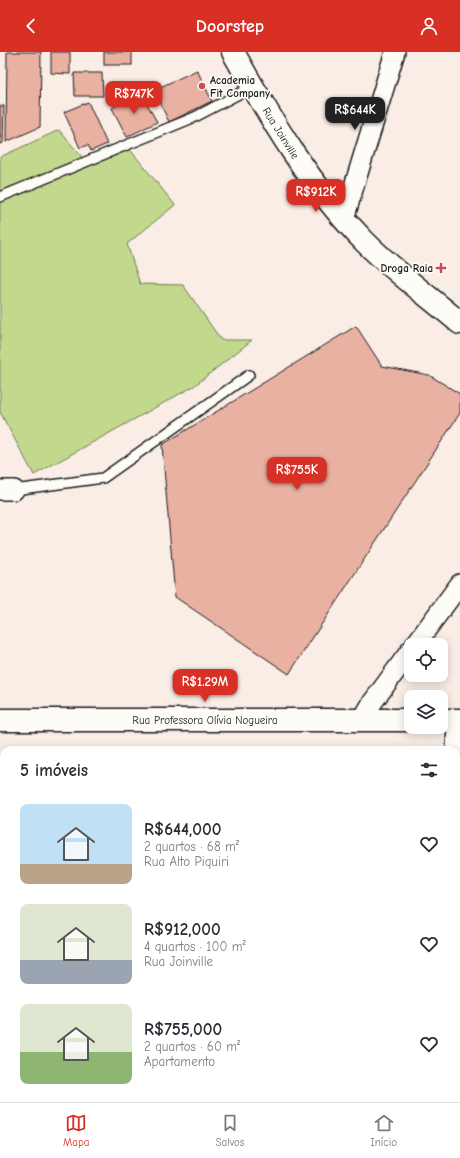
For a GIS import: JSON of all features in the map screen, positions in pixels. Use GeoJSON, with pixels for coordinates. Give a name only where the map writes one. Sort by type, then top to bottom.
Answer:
{"type":"FeatureCollection","features":[{"type":"Feature","properties":{"kind":"street","name":"Rua Joinville"},"geometry":{"type":"LineString","coordinates":[[233,52],[252,87],[300,163],[344,219],[392,266],[460,323]]}},
{"type":"Feature","properties":{"kind":"street"},"geometry":{"type":"LineString","coordinates":[[344,219],[395,52]]}},
{"type":"Feature","properties":{"kind":"street"},"geometry":{"type":"LineString","coordinates":[[420,638],[460,584]]}},
{"type":"Feature","properties":{"kind":"street"},"geometry":{"type":"LineString","coordinates":[[362,720],[372,703],[404,660]]}},
{"type":"Feature","properties":{"kind":"street","name":"Rua Professora Olívia Nogueira"},"geometry":{"type":"LineString","coordinates":[[0,720],[404,720]]}},
{"type":"Feature","properties":{"kind":"street"},"geometry":{"type":"LineString","coordinates":[[453,720],[456,746]]}},
{"type":"Feature","properties":{"kind":"lane"},"geometry":{"type":"LineString","coordinates":[[0,197],[195,117],[252,87]]}},
{"type":"Feature","properties":{"kind":"lane"},"geometry":{"type":"LineString","coordinates":[[7,490],[103,478],[249,375]]}},
{"type":"Feature","properties":{"kind":"green space"},"geometry":{"type":"Polygon","coordinates":[[[59,130],[88,164],[128,147],[175,205],[127,244],[140,284],[183,285],[221,340],[252,340],[194,386],[34,475],[0,412],[0,157],[59,130]]]}},
{"type":"Feature","properties":{"kind":"building"},"geometry":{"type":"Polygon","coordinates":[[[7,52],[41,52],[40,127],[6,142],[7,52]]]}},
{"type":"Feature","properties":{"kind":"building"},"geometry":{"type":"Polygon","coordinates":[[[51,52],[70,52],[70,74],[51,73],[51,52]]]}},
{"type":"Feature","properties":{"kind":"building"},"geometry":{"type":"Polygon","coordinates":[[[104,52],[132,52],[132,65],[104,65],[104,52]]]}},
{"type":"Feature","properties":{"kind":"building"},"geometry":{"type":"Polygon","coordinates":[[[197,70],[212,101],[169,122],[154,90],[197,70]]]}},
{"type":"Feature","properties":{"kind":"building"},"geometry":{"type":"Polygon","coordinates":[[[74,73],[102,73],[103,96],[75,96],[74,73]]]}},
{"type":"Feature","properties":{"kind":"building"},"geometry":{"type":"Polygon","coordinates":[[[141,93],[157,122],[127,137],[112,108],[141,93]]]}},
{"type":"Feature","properties":{"kind":"building"},"geometry":{"type":"Polygon","coordinates":[[[88,102],[107,144],[91,151],[88,145],[80,148],[64,112],[88,102]]]}},
{"type":"Feature","properties":{"kind":"building"},"geometry":{"type":"Polygon","coordinates":[[[0,106],[4,106],[3,143],[0,144],[0,106]]]}},
{"type":"Feature","properties":{"kind":"building"},"geometry":{"type":"Polygon","coordinates":[[[356,326],[382,366],[429,375],[460,394],[460,413],[289,674],[175,597],[162,445],[356,326]]]}},
{"type":"Feature","properties":{"kind":"place","name":"Academia Fit Company"},"geometry":{"type":"Point","coordinates":[202,86]}},
{"type":"Feature","properties":{"kind":"place","name":"Droga Raia"},"geometry":{"type":"Point","coordinates":[441,268]}}]}
